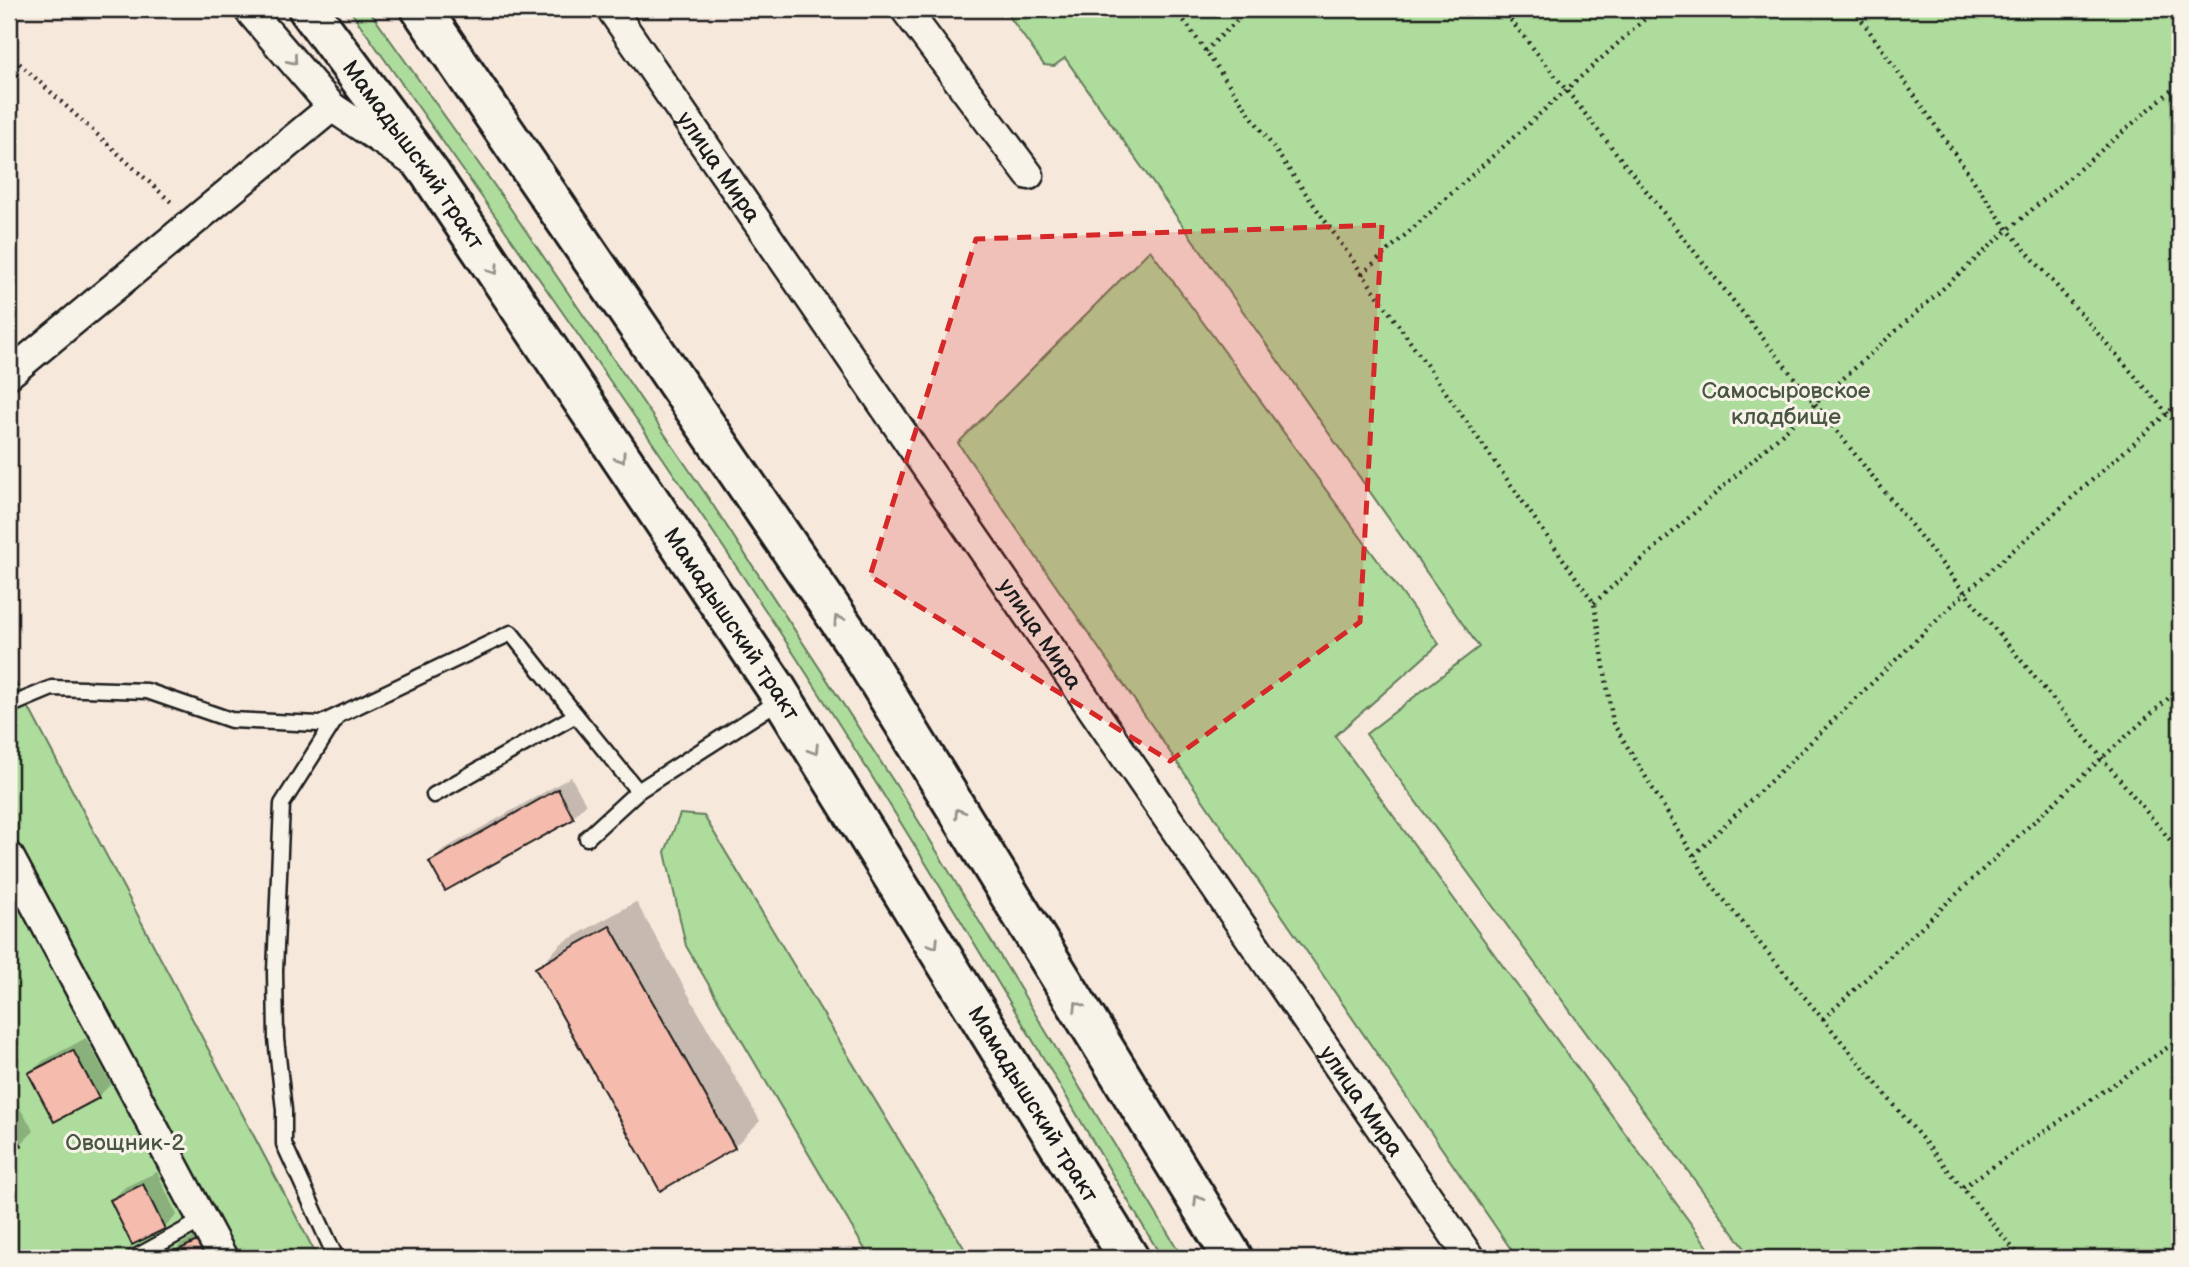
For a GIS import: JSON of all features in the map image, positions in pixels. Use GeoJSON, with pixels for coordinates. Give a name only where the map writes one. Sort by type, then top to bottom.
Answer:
{"type":"FeatureCollection","features":[{"type":"Feature","properties":{"kind":"main road","name":"Мамадышский тракт"},"geometry":{"type":"LineString","coordinates":[[308,9],[429,172],[783,699],[1129,1258]]}},
{"type":"Feature","properties":{"kind":"main road"},"geometry":{"type":"LineString","coordinates":[[421,9],[856,645],[1233,1258]]}},
{"type":"Feature","properties":{"kind":"street"},"geometry":{"type":"LineString","coordinates":[[248,9],[332,107],[429,172]]}},
{"type":"Feature","properties":{"kind":"street","name":"улица Мира"},"geometry":{"type":"LineString","coordinates":[[611,9],[1470,1258]]}},
{"type":"Feature","properties":{"kind":"street"},"geometry":{"type":"LineString","coordinates":[[905,9],[1029,175]]}},
{"type":"Feature","properties":{"kind":"street"},"geometry":{"type":"LineString","coordinates":[[10,372],[332,107]]}},
{"type":"Feature","properties":{"kind":"street"},"geometry":{"type":"LineString","coordinates":[[9,856],[223,1258]]}},
{"type":"Feature","properties":{"kind":"lane"},"geometry":{"type":"LineString","coordinates":[[9,706],[52,688],[148,691],[231,720],[320,724],[510,633],[638,791]]}},
{"type":"Feature","properties":{"kind":"lane"},"geometry":{"type":"LineString","coordinates":[[587,838],[638,791],[783,699]]}},
{"type":"Feature","properties":{"kind":"lane"},"geometry":{"type":"LineString","coordinates":[[434,795],[576,715]]}},
{"type":"Feature","properties":{"kind":"lane"},"geometry":{"type":"LineString","coordinates":[[335,1258],[284,1144],[284,1110],[276,1039],[275,971],[282,804],[338,716]]}},
{"type":"Feature","properties":{"kind":"lane"},"geometry":{"type":"LineString","coordinates":[[134,1258],[203,1220]]}},
{"type":"Feature","properties":{"kind":"path"},"geometry":{"type":"LineString","coordinates":[[1176,9],[1594,603],[1613,723],[1710,883],[2021,1258]]}},
{"type":"Feature","properties":{"kind":"path"},"geometry":{"type":"LineString","coordinates":[[1205,51],[1249,9]]}},
{"type":"Feature","properties":{"kind":"path"},"geometry":{"type":"LineString","coordinates":[[1502,9],[1965,593],[2180,852]]}},
{"type":"Feature","properties":{"kind":"path"},"geometry":{"type":"LineString","coordinates":[[1362,274],[1656,9]]}},
{"type":"Feature","properties":{"kind":"path"},"geometry":{"type":"LineString","coordinates":[[1854,9],[2008,230],[2180,428]]}},
{"type":"Feature","properties":{"kind":"path"},"geometry":{"type":"LineString","coordinates":[[9,54],[193,222]]}},
{"type":"Feature","properties":{"kind":"path"},"geometry":{"type":"LineString","coordinates":[[1594,603],[2008,230],[2180,83]]}},
{"type":"Feature","properties":{"kind":"path"},"geometry":{"type":"LineString","coordinates":[[1694,855],[1965,593],[2180,402]]}},
{"type":"Feature","properties":{"kind":"path"},"geometry":{"type":"LineString","coordinates":[[1823,1019],[2180,688]]}},
{"type":"Feature","properties":{"kind":"path"},"geometry":{"type":"LineString","coordinates":[[1962,1187],[2180,1039]]}},
{"type":"Feature","properties":{"kind":"highlighted area"},"geometry":{"type":"Polygon","coordinates":[[[1382,225],[1360,622],[1170,761],[870,576],[976,239],[1382,225]]]}},
{"type":"Feature","properties":{"kind":"green space"},"geometry":{"type":"Polygon","coordinates":[[[349,9],[368,9],[504,199],[707,496],[907,802],[1183,1258],[1162,1258],[959,917],[801,664],[599,365],[349,9]]]}},
{"type":"Feature","properties":{"kind":"green space","name":"Самосыровское кладбище"},"geometry":{"type":"Polygon","coordinates":[[[1004,9],[2180,9],[2180,1258],[1752,1258],[1366,734],[1479,647],[1065,58],[1054,66],[1044,65],[1004,9]]]}},
{"type":"Feature","properties":{"kind":"green space"},"geometry":{"type":"Polygon","coordinates":[[[1150,250],[1439,644],[1335,736],[1716,1258],[1517,1258],[958,443],[1150,250]]]}},
{"type":"Feature","properties":{"kind":"green space","name":"Овощник-2"},"geometry":{"type":"Polygon","coordinates":[[[9,670],[318,1258],[9,1258],[9,670]]]}},
{"type":"Feature","properties":{"kind":"green space"},"geometry":{"type":"Polygon","coordinates":[[[680,814],[704,816],[970,1258],[870,1258],[686,946],[665,852],[680,814]]]}},
{"type":"Feature","properties":{"kind":"building"},"geometry":{"type":"Polygon","coordinates":[[[558,789],[574,819],[445,891],[429,862],[558,789]]]}},
{"type":"Feature","properties":{"kind":"building"},"geometry":{"type":"Polygon","coordinates":[[[610,926],[735,1148],[660,1191],[535,968],[610,926]]]}},
{"type":"Feature","properties":{"kind":"building"},"geometry":{"type":"Polygon","coordinates":[[[73,1050],[99,1098],[54,1122],[28,1073],[73,1050]]]}},
{"type":"Feature","properties":{"kind":"building"},"geometry":{"type":"Polygon","coordinates":[[[9,1125],[22,1146],[9,1154],[9,1125]]]}},
{"type":"Feature","properties":{"kind":"building"},"geometry":{"type":"Polygon","coordinates":[[[143,1184],[165,1229],[132,1245],[110,1200],[143,1184]]]}},
{"type":"Feature","properties":{"kind":"building"},"geometry":{"type":"Polygon","coordinates":[[[205,1237],[216,1258],[167,1258],[166,1256],[205,1237]]]}}]}
